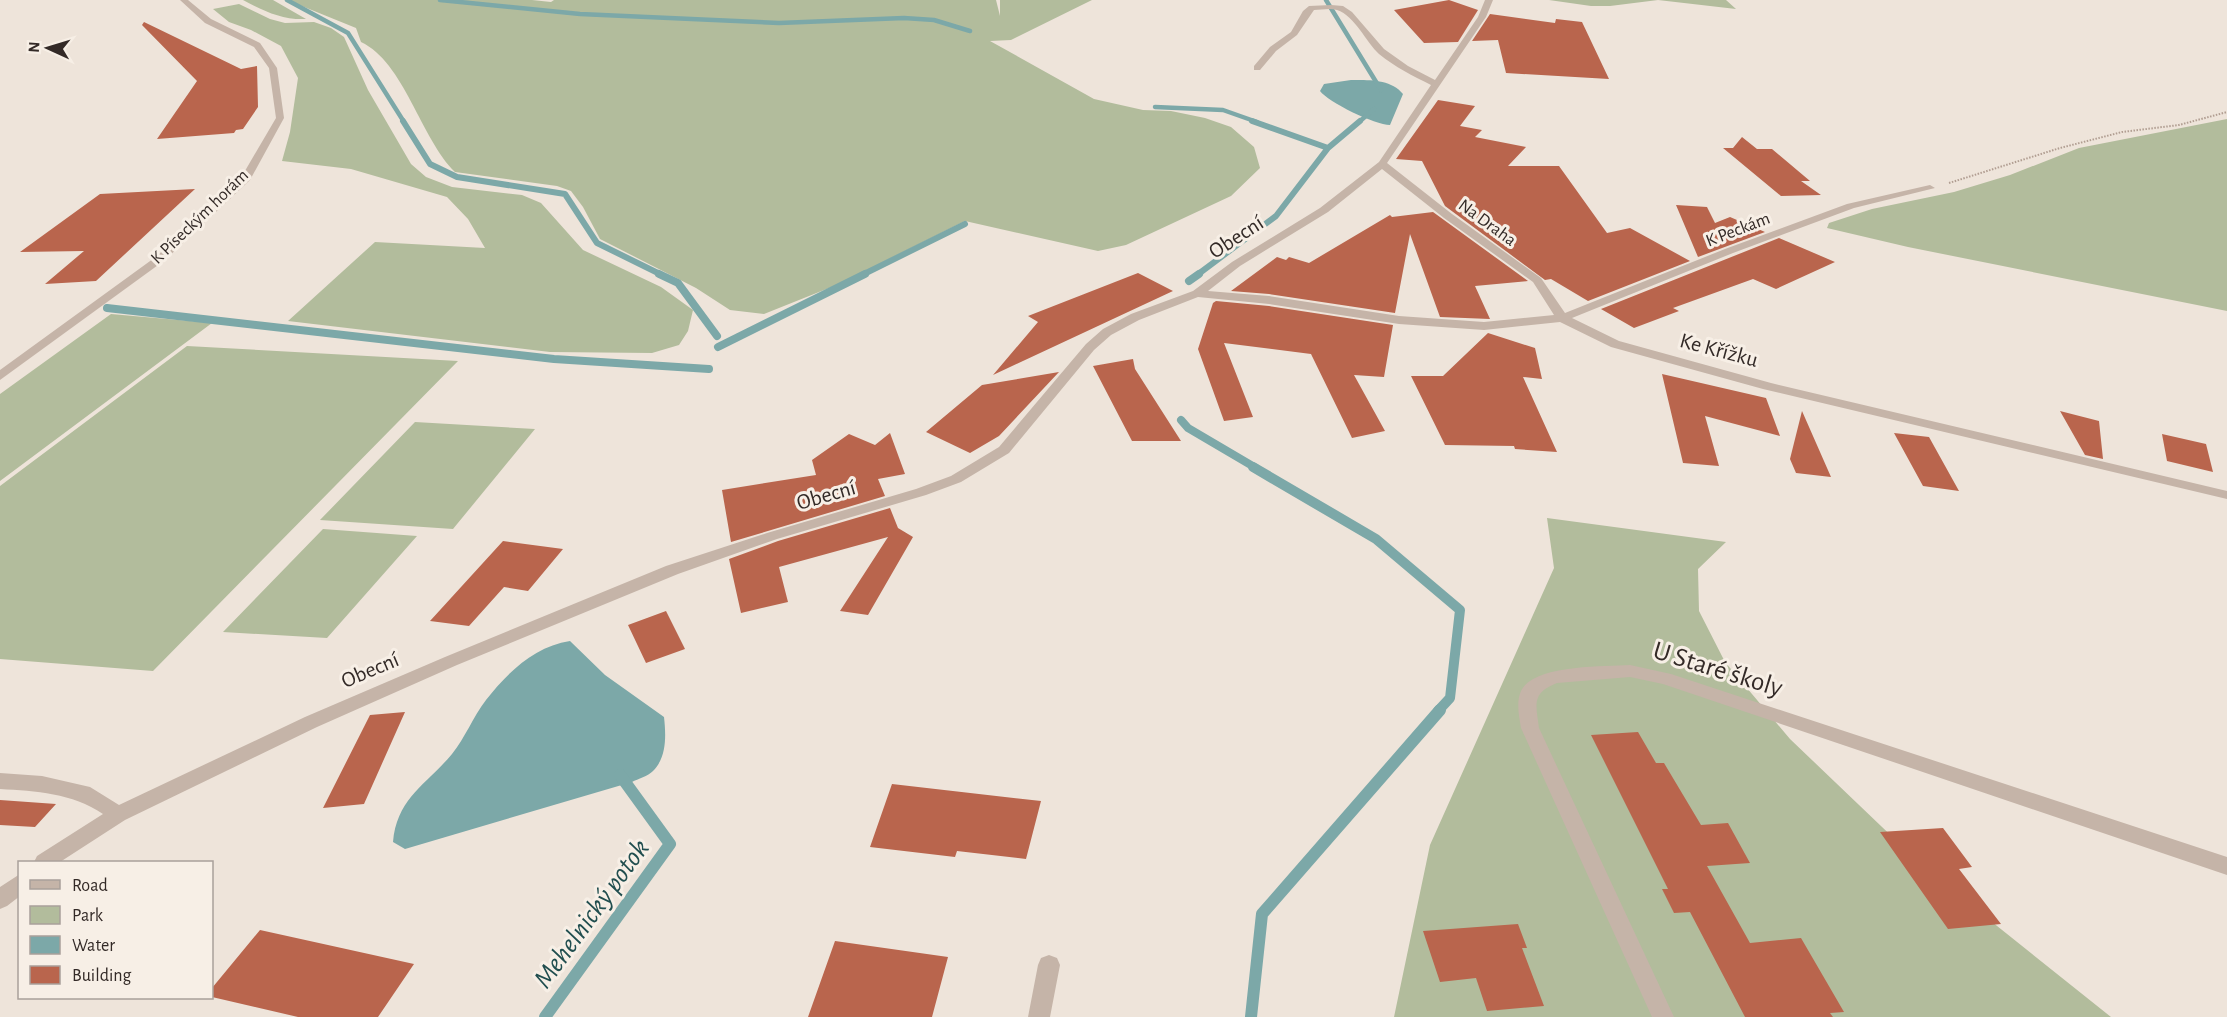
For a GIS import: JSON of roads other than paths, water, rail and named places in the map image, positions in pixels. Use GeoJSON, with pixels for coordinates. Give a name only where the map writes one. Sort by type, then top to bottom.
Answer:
{"type":"FeatureCollection","features":[{"type":"Feature","properties":{"kind":"street","name":"K Píseckým horám"},"geometry":{"type":"LineString","coordinates":[[0,376],[161,258],[246,178],[280,118],[273,68],[257,45],[208,21],[184,0]]}},
{"type":"Feature","properties":{"kind":"street","name":"Obecní"},"geometry":{"type":"LineString","coordinates":[[46,861],[118,814],[322,717],[672,570],[772,536],[921,492],[956,479],[1004,450],[1090,347],[1107,332],[1135,317],[1197,293],[1236,264],[1324,210],[1382,164],[1482,17],[1489,0]]}},
{"type":"Feature","properties":{"kind":"street"},"geometry":{"type":"LineString","coordinates":[[1257,68],[1273,48],[1294,33],[1306,13],[1312,8],[1331,7],[1340,8],[1349,14],[1381,51],[1406,69],[1435,84]]}},
{"type":"Feature","properties":{"kind":"street","name":"Na Draha"},"geometry":{"type":"LineString","coordinates":[[1382,164],[1448,216],[1537,280],[1562,318]]}},
{"type":"Feature","properties":{"kind":"street","name":"K Peckám"},"geometry":{"type":"LineString","coordinates":[[1562,318],[1729,251],[1851,206],[1930,188]]}},
{"type":"Feature","properties":{"kind":"street"},"geometry":{"type":"LineString","coordinates":[[1197,293],[1269,300],[1398,320],[1484,326],[1562,318]]}},
{"type":"Feature","properties":{"kind":"street","name":"Ke Křížku"},"geometry":{"type":"LineString","coordinates":[[1562,318],[1615,344],[1768,386],[2227,495]]}},
{"type":"Feature","properties":{"kind":"street","name":"U Staré školy"},"geometry":{"type":"LineString","coordinates":[[1663,1017],[1530,728],[1527,707],[1529,693],[1539,683],[1555,677],[1630,671],[1665,678],[2227,866]]}},
{"type":"Feature","properties":{"kind":"street"},"geometry":{"type":"LineString","coordinates":[[0,781],[42,784],[90,795],[118,814]]}},
{"type":"Feature","properties":{"kind":"street"},"geometry":{"type":"LineString","coordinates":[[0,900],[18,885]]}},
{"type":"Feature","properties":{"kind":"street"},"geometry":{"type":"LineString","coordinates":[[1039,1017],[1049,965]]}},
{"type":"Feature","properties":{"kind":"water"},"geometry":{"type":"Polygon","coordinates":[[[1351,80],[1386,83],[1403,94],[1390,125],[1352,112],[1320,91],[1324,84],[1351,80]]]}},
{"type":"Feature","properties":{"kind":"water"},"geometry":{"type":"Polygon","coordinates":[[[570,641],[605,675],[664,717],[663,753],[653,771],[632,782],[405,849],[393,842],[400,814],[407,803],[452,754],[494,690],[523,662],[545,649],[570,641]]]}},
{"type":"Feature","properties":{"kind":"waterway"},"geometry":{"type":"LineString","coordinates":[[287,0],[348,33],[404,122]]}},
{"type":"Feature","properties":{"kind":"waterway","name":"Mehelnický potok"},"geometry":{"type":"LineString","coordinates":[[440,0],[580,14],[779,23],[904,18],[934,20],[970,31]]}},
{"type":"Feature","properties":{"kind":"waterway"},"geometry":{"type":"LineString","coordinates":[[1326,0],[1381,90]]}},
{"type":"Feature","properties":{"kind":"waterway"},"geometry":{"type":"LineString","coordinates":[[1155,107],[1223,110],[1257,122]]}},
{"type":"Feature","properties":{"kind":"waterway"},"geometry":{"type":"LineString","coordinates":[[1359,122],[1374,109]]}},
{"type":"Feature","properties":{"kind":"waterway"},"geometry":{"type":"LineString","coordinates":[[403,121],[430,164],[457,177],[565,194],[597,243],[662,275]]}},
{"type":"Feature","properties":{"kind":"waterway"},"geometry":{"type":"LineString","coordinates":[[1252,121],[1328,148]]}},
{"type":"Feature","properties":{"kind":"waterway"},"geometry":{"type":"LineString","coordinates":[[1328,148],[1360,121]]}},
{"type":"Feature","properties":{"kind":"waterway"},"geometry":{"type":"LineString","coordinates":[[1197,275],[1276,216],[1328,148]]}},
{"type":"Feature","properties":{"kind":"waterway"},"geometry":{"type":"LineString","coordinates":[[862,275],[965,224]]}},
{"type":"Feature","properties":{"kind":"waterway"},"geometry":{"type":"LineString","coordinates":[[659,274],[678,283],[717,336]]}},
{"type":"Feature","properties":{"kind":"waterway"},"geometry":{"type":"LineString","coordinates":[[718,347],[865,274]]}},
{"type":"Feature","properties":{"kind":"waterway"},"geometry":{"type":"LineString","coordinates":[[1189,281],[1199,274]]}},
{"type":"Feature","properties":{"kind":"waterway"},"geometry":{"type":"LineString","coordinates":[[107,308],[554,359],[709,369]]}},
{"type":"Feature","properties":{"kind":"waterway"},"geometry":{"type":"LineString","coordinates":[[1181,420],[1188,428],[1256,468]]}},
{"type":"Feature","properties":{"kind":"waterway"},"geometry":{"type":"LineString","coordinates":[[1253,467],[1376,539],[1460,610],[1450,698],[1438,711]]}},
{"type":"Feature","properties":{"kind":"waterway"},"geometry":{"type":"LineString","coordinates":[[1251,1017],[1262,914],[1440,710]]}},
{"type":"Feature","properties":{"kind":"waterway","name":"Mehelnický potok"},"geometry":{"type":"LineString","coordinates":[[545,1017],[670,844],[620,775]]}}]}
